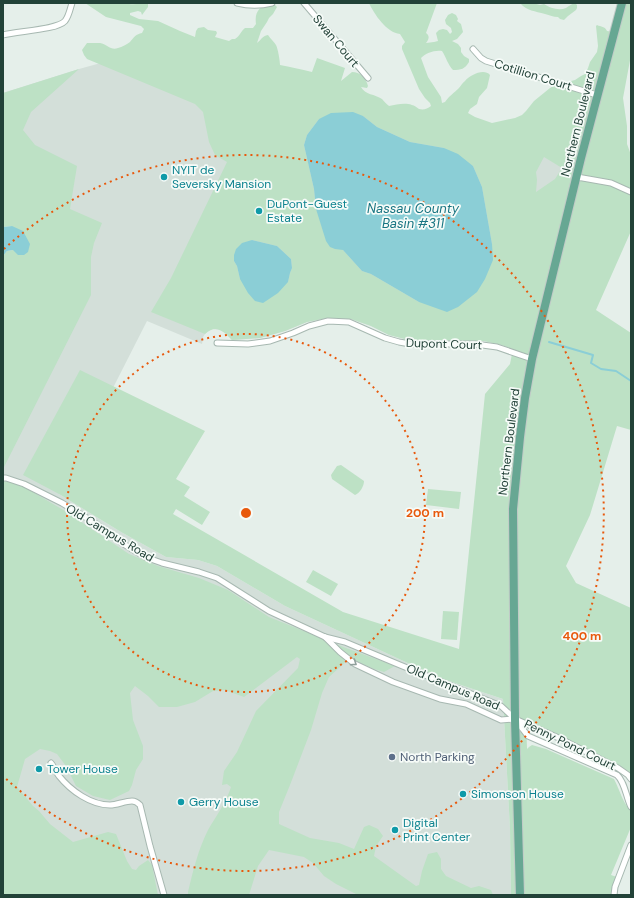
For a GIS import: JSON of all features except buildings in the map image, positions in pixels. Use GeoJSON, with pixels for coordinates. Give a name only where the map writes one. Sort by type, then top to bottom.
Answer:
{"type":"FeatureCollection","features":[{"type":"Feature","properties":{"kind":"main road","name":"Northern Boulevard"},"geometry":{"type":"LineString","coordinates":[[520,895],[515,719],[513,509],[520,437],[532,359],[597,95],[622,3]]}},
{"type":"Feature","properties":{"kind":"street"},"geometry":{"type":"LineString","coordinates":[[3,35],[51,27],[60,24],[65,21],[72,3]]}},
{"type":"Feature","properties":{"kind":"street"},"geometry":{"type":"LineString","coordinates":[[237,3],[255,6],[272,3]]}},
{"type":"Feature","properties":{"kind":"street","name":"Swan Court"},"geometry":{"type":"LineString","coordinates":[[304,3],[368,78]]}},
{"type":"Feature","properties":{"kind":"street","name":"Cotillion Court"},"geometry":{"type":"LineString","coordinates":[[473,49],[486,61],[597,95]]}},
{"type":"Feature","properties":{"kind":"street"},"geometry":{"type":"LineString","coordinates":[[577,176],[611,183],[631,192]]}},
{"type":"Feature","properties":{"kind":"street","name":"Dupont Court"},"geometry":{"type":"LineString","coordinates":[[217,343],[248,344],[270,340],[328,321],[349,322],[385,338],[399,342],[410,344],[475,344],[496,347],[532,359]]}},
{"type":"Feature","properties":{"kind":"street","name":"Old Campus Road"},"geometry":{"type":"LineString","coordinates":[[3,478],[24,484],[62,503],[95,523],[122,543],[145,557],[217,578],[269,611],[326,637],[345,642],[501,706],[515,719]]}},
{"type":"Feature","properties":{"kind":"street","name":"Old Campus Road"},"geometry":{"type":"LineString","coordinates":[[326,637],[340,652],[355,664],[393,682],[440,699],[466,704],[501,720],[515,719]]}},
{"type":"Feature","properties":{"kind":"street","name":"Penny Pond Court"},"geometry":{"type":"LineString","coordinates":[[515,719],[561,739],[611,764],[628,775],[631,779]]}},
{"type":"Feature","properties":{"kind":"street","name":"Penny Pond Court"},"geometry":{"type":"LineString","coordinates":[[515,719],[528,736],[620,777],[631,807]]}},
{"type":"Feature","properties":{"kind":"street"},"geometry":{"type":"LineString","coordinates":[[51,763],[64,782],[86,798],[110,805],[133,801],[140,805],[164,895]]}},
{"type":"Feature","properties":{"kind":"street"},"geometry":{"type":"LineString","coordinates":[[614,895],[615,888],[631,846]]}},
{"type":"Feature","properties":{"kind":"shaded area"},"geometry":{"type":"Polygon","coordinates":[[[195,37],[389,106],[576,156],[517,351],[502,345],[484,341],[405,339],[389,335],[371,326],[351,319],[327,318],[307,322],[285,331],[260,338],[232,340],[224,331],[213,329],[205,334],[202,344],[147,321],[59,494],[121,532],[166,557],[198,560],[217,566],[285,606],[440,678],[503,699],[510,829],[511,895],[3,895],[3,420],[49,328],[3,154],[3,93],[79,69],[195,37]]]}},
{"type":"Feature","properties":{"kind":"green space"},"geometry":{"type":"Polygon","coordinates":[[[85,3],[148,3],[148,7],[142,15],[141,12],[138,11],[130,13],[130,15],[139,19],[158,21],[195,37],[198,28],[204,27],[208,30],[216,31],[217,33],[215,37],[229,41],[237,38],[245,28],[253,28],[256,24],[257,12],[262,7],[275,5],[277,7],[261,31],[257,43],[263,37],[268,35],[277,47],[280,65],[312,72],[317,58],[345,68],[341,81],[352,72],[360,74],[368,86],[367,88],[361,87],[363,90],[382,99],[389,106],[408,104],[416,106],[419,109],[427,109],[431,106],[430,103],[419,89],[402,49],[405,42],[400,34],[395,33],[386,27],[369,3],[437,3],[426,33],[429,38],[426,43],[438,41],[436,33],[439,30],[447,30],[450,34],[452,32],[445,20],[448,15],[452,13],[456,15],[458,19],[457,21],[461,24],[463,32],[457,39],[452,41],[458,44],[461,48],[461,52],[469,59],[469,62],[462,69],[453,70],[442,51],[430,52],[421,58],[428,77],[441,97],[442,103],[445,102],[470,77],[481,72],[490,75],[487,88],[479,97],[477,104],[470,109],[468,113],[492,123],[522,115],[534,101],[550,88],[555,85],[575,80],[585,74],[590,62],[597,52],[598,46],[596,26],[603,27],[607,31],[614,32],[622,3],[631,3],[631,55],[623,98],[627,126],[627,144],[631,155],[631,231],[596,310],[631,333],[631,430],[617,426],[590,515],[566,566],[576,583],[631,608],[631,775],[623,768],[526,719],[527,749],[532,745],[546,749],[614,779],[623,800],[631,811],[631,827],[611,875],[617,877],[612,895],[511,895],[510,829],[503,699],[440,678],[285,606],[217,566],[198,560],[166,557],[121,532],[59,494],[23,475],[80,370],[205,431],[176,479],[190,487],[184,496],[210,512],[202,525],[176,509],[173,514],[343,612],[459,649],[485,394],[510,364],[513,349],[484,341],[405,339],[389,335],[371,326],[351,319],[327,318],[307,322],[285,331],[260,338],[232,340],[219,330],[213,329],[205,334],[151,312],[171,278],[227,162],[215,155],[209,142],[203,112],[195,104],[87,59],[82,50],[87,43],[100,43],[116,49],[130,42],[134,37],[142,33],[144,29],[141,26],[106,17],[85,3]],[[363,116],[319,119],[307,135],[304,145],[314,189],[316,209],[343,250],[362,271],[371,274],[419,302],[492,244],[482,187],[473,166],[444,148],[410,142],[377,127],[363,116]],[[544,157],[536,172],[536,192],[555,179],[562,168],[544,157]],[[252,240],[234,261],[237,266],[240,279],[288,282],[292,268],[291,259],[277,246],[252,240]]]}},
{"type":"Feature","properties":{"kind":"green space"},"geometry":{"type":"Polygon","coordinates":[[[520,3],[544,4],[552,8],[560,9],[566,8],[575,3],[577,8],[564,20],[525,8],[520,3]]]}},
{"type":"Feature","properties":{"kind":"green space"},"geometry":{"type":"Polygon","coordinates":[[[79,69],[31,112],[23,130],[35,145],[77,166],[70,209],[102,223],[94,243],[91,257],[91,295],[3,469],[3,256],[7,251],[13,250],[12,226],[3,227],[3,93],[79,69]]]}},
{"type":"Feature","properties":{"kind":"green space"},"geometry":{"type":"Polygon","coordinates":[[[341,465],[364,481],[359,493],[355,495],[332,479],[331,475],[337,466],[341,465]]]}},
{"type":"Feature","properties":{"kind":"green space"},"geometry":{"type":"Polygon","coordinates":[[[3,481],[26,488],[65,511],[129,554],[158,566],[199,578],[228,590],[269,617],[395,666],[384,672],[350,658],[329,677],[322,693],[311,730],[279,812],[279,824],[310,838],[339,843],[354,849],[364,827],[369,825],[378,829],[383,836],[376,846],[374,856],[416,886],[419,885],[428,854],[437,852],[441,859],[441,869],[446,876],[471,888],[479,886],[491,890],[493,895],[358,895],[324,876],[313,863],[304,857],[269,850],[258,866],[249,895],[188,895],[201,845],[221,809],[231,787],[227,784],[222,785],[224,771],[237,752],[256,711],[298,668],[300,659],[297,657],[244,697],[225,690],[213,691],[195,702],[177,707],[159,707],[135,686],[130,693],[133,720],[143,746],[143,759],[136,770],[129,791],[110,800],[93,796],[76,786],[66,766],[57,754],[40,749],[25,759],[17,787],[50,824],[73,842],[108,832],[116,834],[127,861],[132,869],[136,870],[148,860],[152,865],[158,895],[3,895],[3,481]]]}},
{"type":"Feature","properties":{"kind":"green space"},"geometry":{"type":"Polygon","coordinates":[[[428,489],[461,492],[459,509],[426,505],[428,489]]]}},
{"type":"Feature","properties":{"kind":"green space"},"geometry":{"type":"Polygon","coordinates":[[[313,570],[338,584],[331,596],[306,582],[313,570]]]}},
{"type":"Feature","properties":{"kind":"green space"},"geometry":{"type":"Polygon","coordinates":[[[443,611],[459,612],[457,640],[441,639],[443,611]]]}},
{"type":"Feature","properties":{"kind":"water","name":"Nassau County Basin #311"},"geometry":{"type":"Polygon","coordinates":[[[353,112],[363,116],[377,127],[410,142],[444,148],[458,154],[473,166],[482,187],[492,244],[493,260],[485,279],[477,292],[458,307],[447,312],[419,302],[371,274],[362,271],[343,250],[330,247],[326,241],[316,209],[314,189],[304,145],[307,135],[319,119],[331,113],[353,112]]]}},
{"type":"Feature","properties":{"kind":"water"},"geometry":{"type":"Polygon","coordinates":[[[12,226],[23,231],[30,244],[28,252],[24,255],[18,255],[13,250],[7,251],[3,256],[3,227],[12,226]]]}},
{"type":"Feature","properties":{"kind":"water"},"geometry":{"type":"Polygon","coordinates":[[[252,240],[277,246],[291,259],[292,268],[288,282],[278,293],[263,303],[255,301],[248,293],[240,279],[237,266],[234,261],[236,249],[242,243],[252,240]]]}},
{"type":"Feature","properties":{"kind":"waterway"},"geometry":{"type":"LineString","coordinates":[[549,342],[593,355],[591,363],[601,369],[616,371],[631,381]]}},
{"type":"Feature","properties":{"kind":"place","name":"NYIT de Seversky Mansion"},"geometry":{"type":"Point","coordinates":[164,177]}},
{"type":"Feature","properties":{"kind":"place","name":"DuPont-Guest Estate"},"geometry":{"type":"Point","coordinates":[259,211]}},
{"type":"Feature","properties":{"kind":"place","name":"North Parking"},"geometry":{"type":"Point","coordinates":[392,757]}},
{"type":"Feature","properties":{"kind":"place","name":"Tower House"},"geometry":{"type":"Point","coordinates":[39,769]}},
{"type":"Feature","properties":{"kind":"place","name":"Simonson House"},"geometry":{"type":"Point","coordinates":[463,794]}},
{"type":"Feature","properties":{"kind":"place","name":"Gerry House"},"geometry":{"type":"Point","coordinates":[181,802]}},
{"type":"Feature","properties":{"kind":"place","name":"Digital Print Center"},"geometry":{"type":"Point","coordinates":[395,830]}}]}
